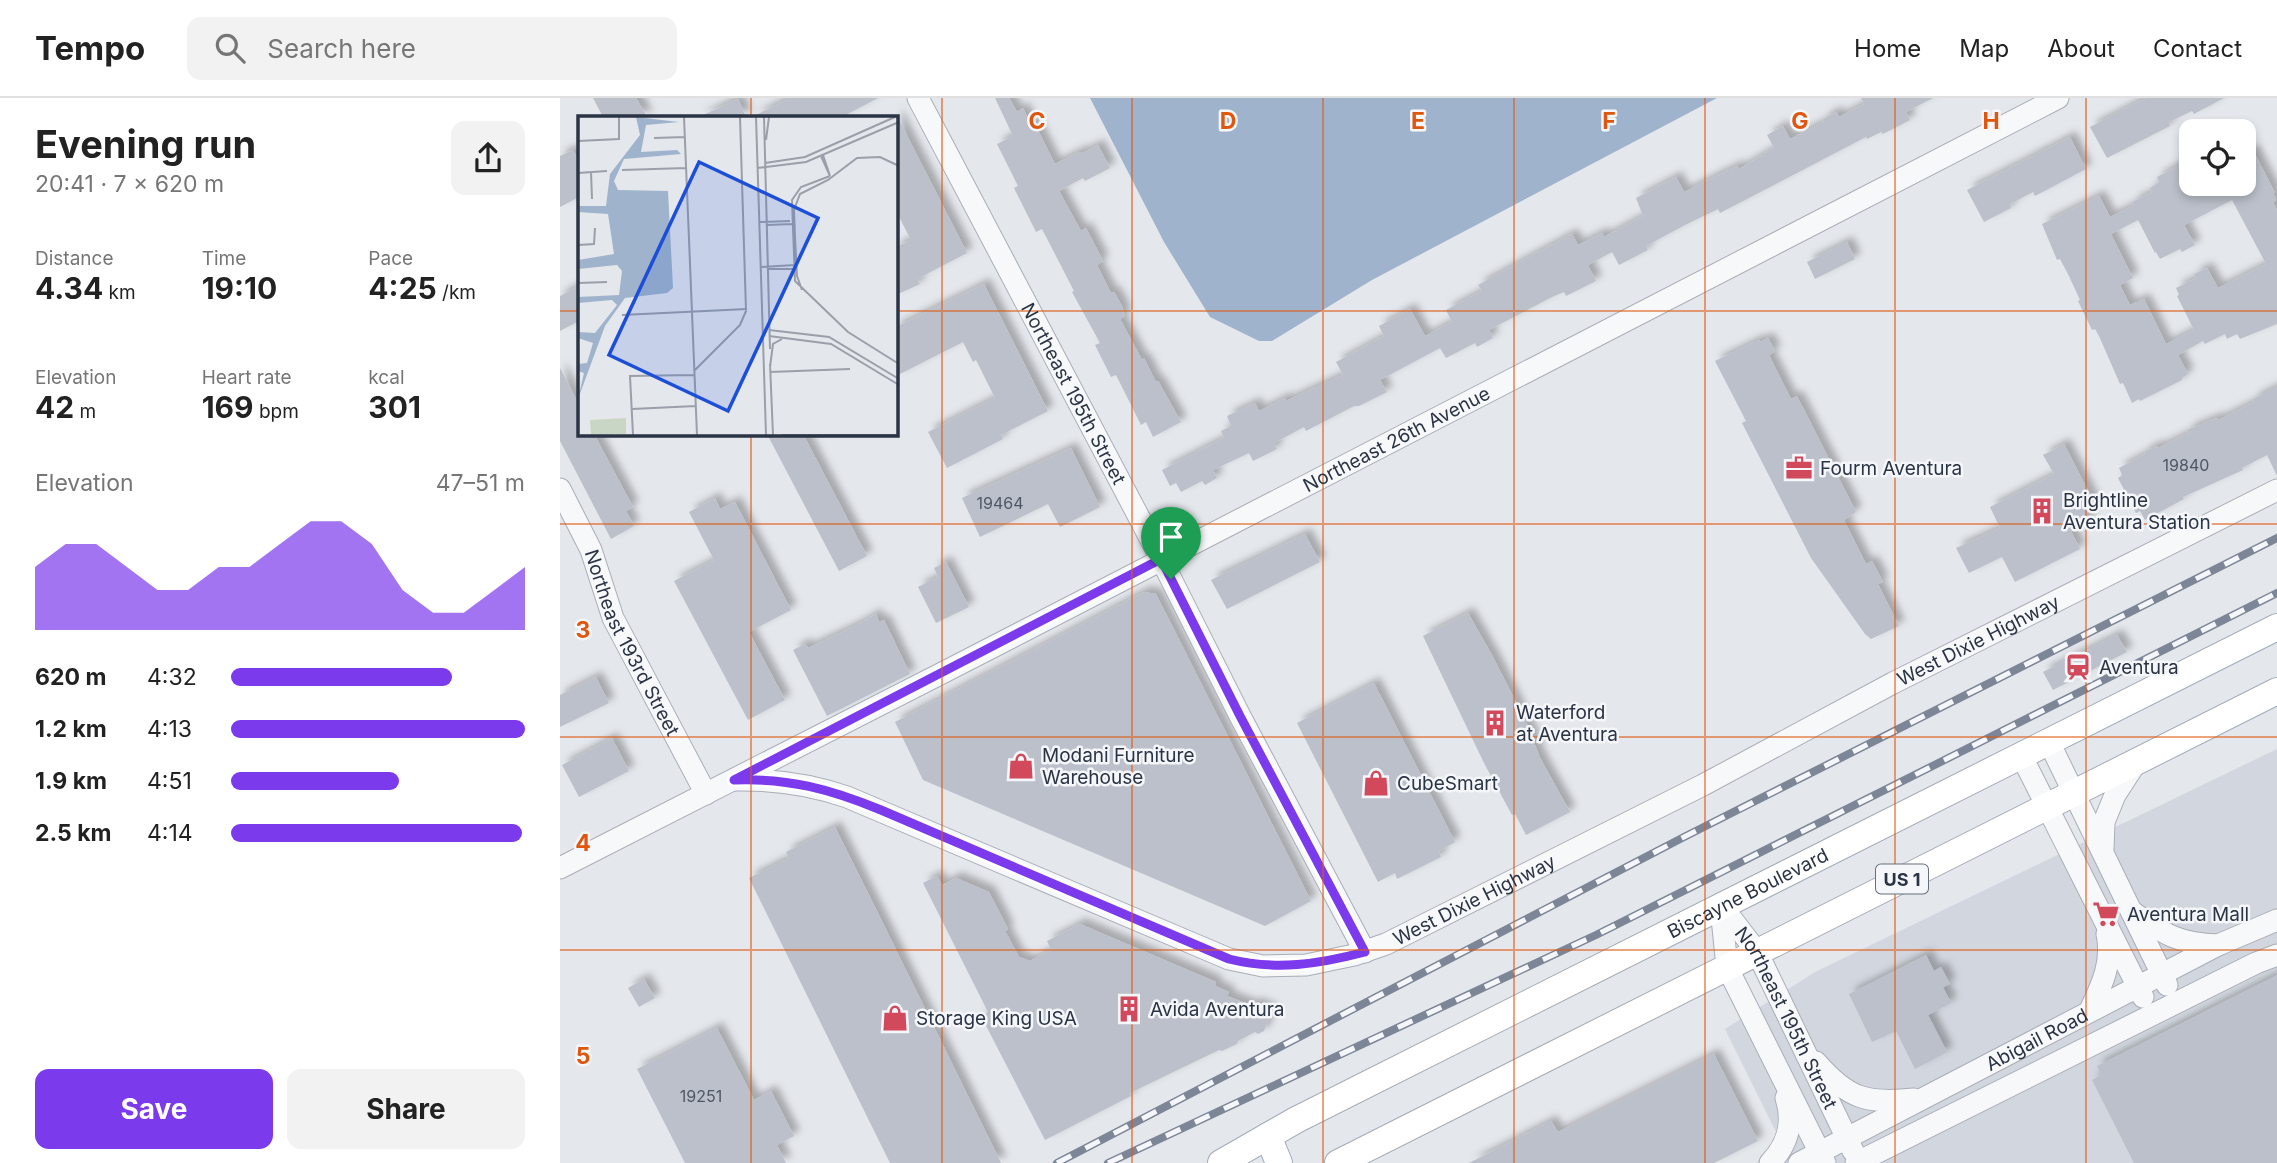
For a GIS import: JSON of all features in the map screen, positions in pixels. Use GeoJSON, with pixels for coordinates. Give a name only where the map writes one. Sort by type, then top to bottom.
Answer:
{"type":"FeatureCollection","features":[{"type":"Feature","properties":{"kind":"main road","name":"Biscayne Boulevard"},"geometry":{"type":"LineString","coordinates":[[1228,1161],[1296,1119],[2277,627]]}},
{"type":"Feature","properties":{"kind":"main road","name":"US 1"},"geometry":{"type":"LineString","coordinates":[[1338,1163],[2277,691]]}},
{"type":"Feature","properties":{"kind":"main road"},"geometry":{"type":"LineString","coordinates":[[1268,1136],[1279,1163]]}},
{"type":"Feature","properties":{"kind":"street","name":"Northeast 195th Street"},"geometry":{"type":"LineString","coordinates":[[918,98],[1365,952]]}},
{"type":"Feature","properties":{"kind":"street","name":"Northeast 26th Avenue"},"geometry":{"type":"LineString","coordinates":[[734,780],[2058,98]]}},
{"type":"Feature","properties":{"kind":"street","name":"Northeast 193rd Street"},"geometry":{"type":"LineString","coordinates":[[560,489],[591,550],[613,618],[706,794]]}},
{"type":"Feature","properties":{"kind":"street","name":"West Dixie Highway"},"geometry":{"type":"LineString","coordinates":[[560,867],[734,780],[785,781],[836,793],[881,810],[1229,959],[1247,964],[1286,966],[1328,961],[1386,944],[1703,785],[1893,683],[2277,490]]}},
{"type":"Feature","properties":{"kind":"street"},"geometry":{"type":"LineString","coordinates":[[2049,742],[2175,1003]]}},
{"type":"Feature","properties":{"kind":"street"},"geometry":{"type":"LineString","coordinates":[[2021,755],[2151,1014]]}},
{"type":"Feature","properties":{"kind":"street"},"geometry":{"type":"LineString","coordinates":[[2103,854],[2104,822],[2115,795],[2137,761]]}},
{"type":"Feature","properties":{"kind":"street","name":"Northeast 195th Street"},"geometry":{"type":"LineString","coordinates":[[1721,905],[1757,953],[1857,1163]]}},
{"type":"Feature","properties":{"kind":"street","name":"Northeast 195th Street"},"geometry":{"type":"LineString","coordinates":[[1721,905],[1727,967],[1823,1158]]}},
{"type":"Feature","properties":{"kind":"street"},"geometry":{"type":"LineString","coordinates":[[2131,911],[2163,932],[2192,944],[2218,945]]}},
{"type":"Feature","properties":{"kind":"street","name":"Abigail Road"},"geometry":{"type":"LineString","coordinates":[[1799,1163],[1823,1158],[1847,1139],[2090,1010],[2218,945],[2277,920]]}},
{"type":"Feature","properties":{"kind":"street"},"geometry":{"type":"LineString","coordinates":[[2090,1010],[2106,974],[2109,956],[2105,922]]}},
{"type":"Feature","properties":{"kind":"street","name":"Abigail Road"},"geometry":{"type":"LineString","coordinates":[[1857,1163],[2256,962],[2277,955]]}},
{"type":"Feature","properties":{"kind":"street"},"geometry":{"type":"LineString","coordinates":[[1802,1046],[1842,1088],[1857,1097],[1886,1102],[1923,1098]]}},
{"type":"Feature","properties":{"kind":"street"},"geometry":{"type":"LineString","coordinates":[[1770,1163],[1780,1153],[1788,1137],[1790,1121],[1789,1106],[1775,1063]]}},
{"type":"Feature","properties":{"kind":"shaded area","name":"Aventura Mall"},"geometry":{"type":"Polygon","coordinates":[[[2277,749],[2277,1163],[1757,1163],[1779,1138],[1725,1029],[1815,972],[2277,749]]]}},
{"type":"Feature","properties":{"kind":"water"},"geometry":{"type":"Polygon","coordinates":[[[1090,98],[1717,98],[1372,280],[1272,341],[1259,341],[1210,317],[1164,242],[1090,98]]]}},
{"type":"Feature","properties":{"kind":"building"},"geometry":{"type":"Polygon","coordinates":[[[593,98],[636,98],[646,116],[602,116],[593,98]]]}},
{"type":"Feature","properties":{"kind":"building"},"geometry":{"type":"Polygon","coordinates":[[[790,98],[878,98],[844,116],[754,116],[790,98]]]}},
{"type":"Feature","properties":{"kind":"building"},"geometry":{"type":"Polygon","coordinates":[[[995,98],[1009,98],[1017,112],[1023,108],[1032,126],[1035,124],[1055,164],[1098,145],[1110,168],[1059,191],[1081,231],[1086,228],[1103,261],[1097,265],[1111,293],[1114,292],[1122,306],[1125,316],[1120,319],[1181,422],[1153,437],[1146,422],[1141,425],[1116,375],[1111,377],[1095,345],[1100,343],[1072,292],[1074,291],[1042,229],[1036,232],[1014,188],[1018,186],[997,144],[1013,136],[995,98]]]}},
{"type":"Feature","properties":{"kind":"building"},"geometry":{"type":"Polygon","coordinates":[[[1861,98],[1933,98],[1906,112],[1910,120],[1883,134],[1881,132],[1867,139],[1866,137],[1720,213],[1718,209],[1685,225],[1646,246],[1648,250],[1619,265],[1612,252],[1588,265],[1596,281],[1566,296],[1564,292],[1552,297],[1489,330],[1493,338],[1477,347],[1475,343],[1446,358],[1440,348],[1380,380],[1387,392],[1306,431],[1304,427],[1274,443],[1277,449],[1253,461],[1249,453],[1213,470],[1217,478],[1205,485],[1202,481],[1181,492],[1176,483],[1170,486],[1162,470],[1224,438],[1221,431],[1231,426],[1227,416],[1255,403],[1259,411],[1343,375],[1336,362],[1384,336],[1379,326],[1410,309],[1425,336],[1452,322],[1446,310],[1482,291],[1478,285],[1572,234],[1578,245],[1602,233],[1604,237],[1643,216],[1636,198],[1676,177],[1684,192],[1737,166],[1739,169],[1774,148],[1767,135],[1783,126],[1790,139],[1824,122],[1823,119],[1836,112],[1839,117],[1864,104],[1861,98]]]}},
{"type":"Feature","properties":{"kind":"building"},"geometry":{"type":"Polygon","coordinates":[[[2146,98],[2224,98],[2194,114],[2192,111],[2169,122],[2170,126],[2107,158],[2090,127],[2146,98]]]}},
{"type":"Feature","properties":{"kind":"building"},"geometry":{"type":"Polygon","coordinates":[[[738,99],[746,116],[701,116],[738,99]]]}},
{"type":"Feature","properties":{"kind":"building"},"geometry":{"type":"Polygon","coordinates":[[[898,118],[967,253],[917,279],[920,284],[898,294],[898,246],[911,240],[898,215],[898,118]]]}},
{"type":"Feature","properties":{"kind":"building"},"geometry":{"type":"Polygon","coordinates":[[[2070,137],[2086,169],[2035,196],[2033,192],[2010,204],[2011,208],[1984,222],[1967,190],[2070,137]]]}},
{"type":"Feature","properties":{"kind":"building"},"geometry":{"type":"Polygon","coordinates":[[[573,150],[578,159],[578,198],[560,207],[560,156],[573,150]]]}},
{"type":"Feature","properties":{"kind":"building"},"geometry":{"type":"Polygon","coordinates":[[[2256,156],[2276,200],[2273,202],[2277,210],[2277,324],[2240,339],[2237,334],[2227,339],[2225,334],[2205,344],[2203,341],[2178,355],[2188,374],[2182,380],[2132,403],[2123,383],[2120,384],[2099,336],[2095,329],[2092,330],[2068,274],[2060,259],[2057,260],[2042,224],[2099,196],[2110,217],[2152,192],[2150,188],[2159,182],[2157,177],[2179,165],[2179,196],[2256,196],[2256,156]],[[2232,200],[2184,225],[2195,245],[2160,259],[2138,220],[2111,234],[2133,278],[2120,285],[2130,305],[2144,299],[2166,344],[2194,330],[2177,296],[2179,295],[2176,288],[2196,278],[2194,274],[2207,268],[2218,288],[2266,264],[2232,200]]]}},
{"type":"Feature","properties":{"kind":"building"},"geometry":{"type":"Polygon","coordinates":[[[1847,242],[1855,259],[1815,279],[1807,262],[1847,242]]]}},
{"type":"Feature","properties":{"kind":"building"},"geometry":{"type":"Polygon","coordinates":[[[984,284],[1048,411],[1001,435],[1003,439],[947,468],[928,432],[995,398],[976,360],[973,362],[963,342],[898,375],[898,326],[984,284]]]}},
{"type":"Feature","properties":{"kind":"building"},"geometry":{"type":"Polygon","coordinates":[[[578,287],[578,322],[560,331],[560,296],[578,287]]]}},
{"type":"Feature","properties":{"kind":"building","name":"Fourm Aventura"},"geometry":{"type":"Polygon","coordinates":[[[1768,338],[1775,351],[1769,355],[1791,399],[1797,396],[1856,512],[1844,520],[1866,564],[1872,561],[1883,582],[1878,584],[1899,626],[1871,639],[1811,558],[1742,423],[1746,421],[1715,361],[1768,338]]]}},
{"type":"Feature","properties":{"kind":"building"},"geometry":{"type":"Polygon","coordinates":[[[560,368],[578,403],[578,436],[595,436],[633,507],[626,511],[634,526],[611,539],[560,441],[560,368]]]}},
{"type":"Feature","properties":{"kind":"building"},"geometry":{"type":"Polygon","coordinates":[[[2277,387],[2277,476],[2267,455],[2242,468],[2243,470],[2183,497],[2184,499],[2145,520],[2140,511],[2136,513],[2118,478],[2122,475],[2119,468],[2145,454],[2144,452],[2189,433],[2187,430],[2217,418],[2218,420],[2254,402],[2253,399],[2277,387]]]}},
{"type":"Feature","properties":{"kind":"building"},"geometry":{"type":"Polygon","coordinates":[[[768,436],[804,436],[867,556],[839,571],[768,436]]]}},
{"type":"Feature","properties":{"kind":"building","name":"Brightline Aventura Station"},"geometry":{"type":"Polygon","coordinates":[[[2064,444],[2097,508],[2086,513],[2090,521],[2071,531],[2080,549],[2015,582],[2002,557],[1969,573],[1956,548],[2000,528],[1990,507],[2054,474],[2043,455],[2064,444]]]}},
{"type":"Feature","properties":{"kind":"building"},"geometry":{"type":"Polygon","coordinates":[[[1071,448],[1100,507],[1060,527],[1048,504],[980,537],[962,498],[1071,448]]]}},
{"type":"Feature","properties":{"kind":"building"},"geometry":{"type":"Polygon","coordinates":[[[715,498],[720,509],[735,502],[791,610],[749,632],[785,700],[748,720],[674,581],[714,560],[689,512],[715,498]]]}},
{"type":"Feature","properties":{"kind":"building"},"geometry":{"type":"Polygon","coordinates":[[[1305,534],[1320,562],[1227,609],[1211,580],[1305,534]]]}},
{"type":"Feature","properties":{"kind":"building"},"geometry":{"type":"Polygon","coordinates":[[[946,562],[969,607],[936,623],[918,587],[938,577],[934,568],[946,562]]]}},
{"type":"Feature","properties":{"kind":"building"},"geometry":{"type":"Polygon","coordinates":[[[1144,592],[1156,594],[1311,901],[1265,926],[923,780],[895,722],[1144,592]]]}},
{"type":"Feature","properties":{"kind":"building","name":"Waterford at Aventura"},"geometry":{"type":"Polygon","coordinates":[[[1468,613],[1493,657],[1533,736],[1540,758],[1570,812],[1526,835],[1484,763],[1423,636],[1468,613]]]}},
{"type":"Feature","properties":{"kind":"building"},"geometry":{"type":"Polygon","coordinates":[[[876,614],[879,622],[884,620],[910,674],[827,716],[793,650],[805,644],[808,648],[876,614]]]}},
{"type":"Feature","properties":{"kind":"building"},"geometry":{"type":"Polygon","coordinates":[[[2117,635],[2127,652],[2053,690],[2043,672],[2117,635]]]}},
{"type":"Feature","properties":{"kind":"building"},"geometry":{"type":"Polygon","coordinates":[[[596,677],[609,703],[560,727],[560,695],[596,677]]]}},
{"type":"Feature","properties":{"kind":"building","name":"CubeSmart"},"geometry":{"type":"Polygon","coordinates":[[[1374,683],[1455,842],[1439,851],[1441,857],[1397,879],[1395,873],[1378,882],[1297,723],[1374,683]]]}},
{"type":"Feature","properties":{"kind":"building"},"geometry":{"type":"Polygon","coordinates":[[[612,738],[629,771],[579,797],[562,765],[612,738]]]}},
{"type":"Feature","properties":{"kind":"building"},"geometry":{"type":"Polygon","coordinates":[[[835,827],[1001,1163],[890,1163],[749,878],[789,858],[786,852],[835,827]]]}},
{"type":"Feature","properties":{"kind":"building","name":"Avida Aventura"},"geometry":{"type":"Polygon","coordinates":[[[937,876],[942,885],[956,878],[989,892],[1019,957],[1030,961],[1051,950],[1047,941],[1080,924],[1216,982],[1215,986],[1229,992],[1227,996],[1272,1010],[1264,1031],[1258,1034],[1255,1032],[1237,1044],[1130,1093],[1131,1096],[1045,1140],[981,1016],[988,1012],[923,883],[937,876]]]}},
{"type":"Feature","properties":{"kind":"building"},"geometry":{"type":"Polygon","coordinates":[[[1926,955],[1934,971],[1941,967],[1950,984],[1943,987],[1951,1003],[1928,1015],[1947,1052],[1915,1069],[1896,1031],[1872,1042],[1849,994],[1926,955]]]}},
{"type":"Feature","properties":{"kind":"building"},"geometry":{"type":"Polygon","coordinates":[[[2277,975],[2277,1163],[2134,1163],[2092,1080],[2101,1075],[2097,1066],[2277,975]]]}},
{"type":"Feature","properties":{"kind":"building"},"geometry":{"type":"Polygon","coordinates":[[[644,979],[655,998],[639,1007],[628,988],[644,979]]]}},
{"type":"Feature","properties":{"kind":"building"},"geometry":{"type":"Polygon","coordinates":[[[717,1028],[754,1100],[771,1091],[794,1136],[777,1145],[786,1163],[685,1163],[637,1069],[717,1028]]]}},
{"type":"Feature","properties":{"kind":"building"},"geometry":{"type":"Polygon","coordinates":[[[1714,1054],[1758,1141],[1714,1163],[1469,1163],[1551,1121],[1558,1132],[1714,1054]]]}},
{"type":"Feature","properties":{"kind":"railway"},"geometry":{"type":"LineString","coordinates":[[1057,1163],[1684,837],[2277,538]]}},
{"type":"Feature","properties":{"kind":"railway"},"geometry":{"type":"LineString","coordinates":[[1108,1163],[1596,935],[2277,593]]}},
{"type":"Feature","properties":{"kind":"place","name":"Fourm Aventura"},"geometry":{"type":"Point","coordinates":[1799,468]}},
{"type":"Feature","properties":{"kind":"place","name":"Brightline Aventura Station"},"geometry":{"type":"Point","coordinates":[2042,511]}},
{"type":"Feature","properties":{"kind":"place","name":"Aventura"},"geometry":{"type":"Point","coordinates":[2078,667]}},
{"type":"Feature","properties":{"kind":"place","name":"Waterford at Aventura"},"geometry":{"type":"Point","coordinates":[1495,723]}},
{"type":"Feature","properties":{"kind":"place","name":"Modani Furniture Warehouse"},"geometry":{"type":"Point","coordinates":[1021,766]}},
{"type":"Feature","properties":{"kind":"place","name":"CubeSmart"},"geometry":{"type":"Point","coordinates":[1376,783]}},
{"type":"Feature","properties":{"kind":"place","name":"Aventura Mall"},"geometry":{"type":"Point","coordinates":[2106,914]}},
{"type":"Feature","properties":{"kind":"place","name":"Avida Aventura"},"geometry":{"type":"Point","coordinates":[1129,1009]}},
{"type":"Feature","properties":{"kind":"place","name":"Storage King USA"},"geometry":{"type":"Point","coordinates":[895,1018]}},
{"type":"Feature","properties":{"kind":"route"},"geometry":{"type":"LineString","coordinates":[[1161,559],[1171,579],[1365,952],[1306,965],[1247,964],[1217,955],[836,793],[771,779],[734,780],[1161,559]]}}]}
